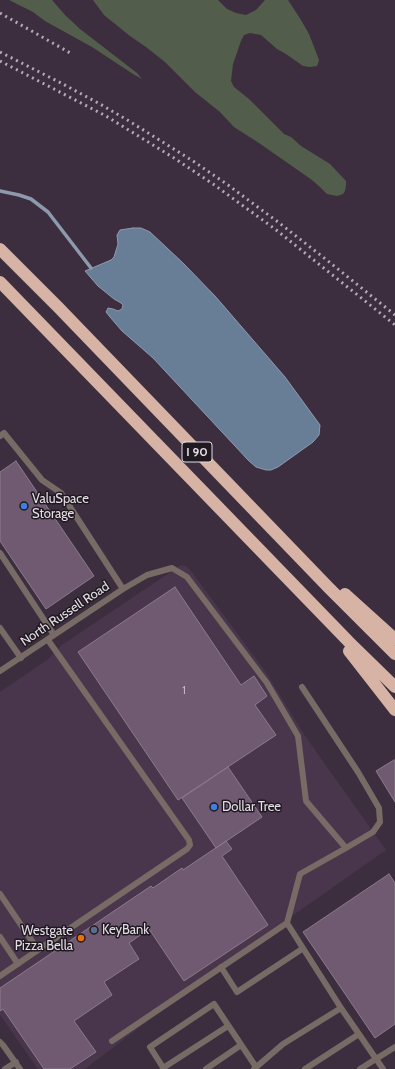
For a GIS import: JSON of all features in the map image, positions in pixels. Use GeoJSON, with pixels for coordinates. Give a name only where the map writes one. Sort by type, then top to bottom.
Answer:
{"type":"FeatureCollection","features":[{"type":"Feature","properties":{"kind":"highway","name":"I 90"},"geometry":{"type":"LineString","coordinates":[[0,249],[64,313],[364,624],[395,654]]}},
{"type":"Feature","properties":{"kind":"highway","name":"I 90"},"geometry":{"type":"LineString","coordinates":[[0,282],[312,604],[395,687]]}},
{"type":"Feature","properties":{"kind":"highway"},"geometry":{"type":"LineString","coordinates":[[270,527],[395,639]]}},
{"type":"Feature","properties":{"kind":"highway"},"geometry":{"type":"LineString","coordinates":[[312,604],[395,710]]}},
{"type":"Feature","properties":{"kind":"lane"},"geometry":{"type":"LineString","coordinates":[[0,436],[4,433],[42,480],[61,493],[123,589]]}},
{"type":"Feature","properties":{"kind":"lane"},"geometry":{"type":"LineString","coordinates":[[0,553],[54,635]]}},
{"type":"Feature","properties":{"kind":"lane","name":"North Russell Road"},"geometry":{"type":"LineString","coordinates":[[0,671],[123,589],[147,575],[172,568],[187,576],[267,683],[298,736],[306,801],[346,848]]}},
{"type":"Feature","properties":{"kind":"lane"},"geometry":{"type":"LineString","coordinates":[[0,628],[21,658]]}},
{"type":"Feature","properties":{"kind":"lane"},"geometry":{"type":"LineString","coordinates":[[0,976],[187,849],[190,845],[189,840],[48,640]]}},
{"type":"Feature","properties":{"kind":"lane"},"geometry":{"type":"LineString","coordinates":[[112,1041],[287,923],[300,874],[373,832],[380,822],[378,808],[358,772],[302,687]]}},
{"type":"Feature","properties":{"kind":"lane"},"geometry":{"type":"LineString","coordinates":[[0,894],[38,950]]}},
{"type":"Feature","properties":{"kind":"lane"},"geometry":{"type":"LineString","coordinates":[[287,923],[302,949],[383,1069]]}},
{"type":"Feature","properties":{"kind":"lane"},"geometry":{"type":"LineString","coordinates":[[0,937],[18,964]]}},
{"type":"Feature","properties":{"kind":"lane"},"geometry":{"type":"LineString","coordinates":[[220,967],[237,992],[302,949]]}},
{"type":"Feature","properties":{"kind":"lane"},"geometry":{"type":"LineString","coordinates":[[228,1026],[164,1069],[150,1047],[214,1004],[255,1068],[284,1044],[341,1008]]}},
{"type":"Feature","properties":{"kind":"lane"},"geometry":{"type":"LineString","coordinates":[[305,1069],[359,1034]]}},
{"type":"Feature","properties":{"kind":"lane"},"geometry":{"type":"LineString","coordinates":[[0,1042],[3,1044],[20,1069]]}},
{"type":"Feature","properties":{"kind":"lane"},"geometry":{"type":"LineString","coordinates":[[206,1069],[241,1045]]}},
{"type":"Feature","properties":{"kind":"lane"},"geometry":{"type":"LineString","coordinates":[[360,1069],[395,1047]]}},
{"type":"Feature","properties":{"kind":"lane"},"geometry":{"type":"LineString","coordinates":[[5,1069],[16,1062]]}},
{"type":"Feature","properties":{"kind":"shaded area"},"geometry":{"type":"Polygon","coordinates":[[[181,565],[187,567],[191,571],[265,671],[305,736],[386,850],[205,977],[85,1069],[38,1069],[0,1015],[0,692],[47,660],[62,645],[181,565]]]}},
{"type":"Feature","properties":{"kind":"green space"},"geometry":{"type":"Polygon","coordinates":[[[9,0],[52,0],[80,29],[137,73],[142,79],[92,47],[45,21],[33,12],[9,0]]]}},
{"type":"Feature","properties":{"kind":"green space"},"geometry":{"type":"Polygon","coordinates":[[[93,0],[218,0],[227,9],[246,15],[256,10],[265,0],[288,0],[309,34],[319,60],[317,66],[303,66],[277,49],[261,35],[250,33],[244,35],[241,41],[233,64],[231,81],[234,87],[249,99],[284,134],[291,137],[301,146],[330,164],[346,181],[345,191],[343,194],[337,196],[327,194],[312,180],[234,127],[220,112],[195,92],[165,62],[104,15],[93,0]]]}},
{"type":"Feature","properties":{"kind":"water"},"geometry":{"type":"Polygon","coordinates":[[[141,228],[150,232],[183,263],[215,296],[285,377],[320,425],[319,435],[313,442],[278,467],[271,470],[266,470],[256,467],[153,358],[122,331],[110,317],[106,312],[108,308],[118,311],[122,309],[123,305],[98,286],[85,271],[111,260],[114,257],[118,244],[117,235],[120,230],[141,228]]]}},
{"type":"Feature","properties":{"kind":"building","name":"ValuSpace Storage"},"geometry":{"type":"Polygon","coordinates":[[[16,461],[94,576],[46,609],[0,541],[0,472],[16,461]]]}},
{"type":"Feature","properties":{"kind":"building"},"geometry":{"type":"Polygon","coordinates":[[[175,587],[241,685],[254,676],[267,696],[255,705],[276,735],[178,800],[78,652],[175,587]]]}},
{"type":"Feature","properties":{"kind":"building"},"geometry":{"type":"Polygon","coordinates":[[[394,760],[395,762],[395,802],[376,771],[394,760]]]}},
{"type":"Feature","properties":{"kind":"building"},"geometry":{"type":"Polygon","coordinates":[[[228,767],[262,817],[216,848],[182,798],[228,767]]]}},
{"type":"Feature","properties":{"kind":"building"},"geometry":{"type":"Polygon","coordinates":[[[226,841],[232,849],[222,856],[268,925],[184,981],[149,929],[129,943],[139,959],[104,982],[112,995],[74,1021],[96,1052],[70,1069],[44,1069],[3,1009],[0,1011],[0,988],[151,886],[153,888],[182,868],[183,870],[226,841]]]}},
{"type":"Feature","properties":{"kind":"building"},"geometry":{"type":"Polygon","coordinates":[[[389,874],[395,883],[395,1024],[375,1038],[303,932],[389,874]]]}},
{"type":"Feature","properties":{"kind":"waterway"},"geometry":{"type":"LineString","coordinates":[[0,191],[31,199],[48,212],[91,268]]}},
{"type":"Feature","properties":{"kind":"railway"},"geometry":{"type":"LineString","coordinates":[[0,13],[72,54]]}},
{"type":"Feature","properties":{"kind":"railway"},"geometry":{"type":"LineString","coordinates":[[0,52],[100,104],[193,161],[278,222],[395,315]]}},
{"type":"Feature","properties":{"kind":"railway"},"geometry":{"type":"LineString","coordinates":[[0,61],[106,116],[213,184],[275,229],[395,325]]}},
{"type":"Feature","properties":{"kind":"place","name":"ValuSpace Storage"},"geometry":{"type":"Point","coordinates":[24,506]}},
{"type":"Feature","properties":{"kind":"place","name":"Dollar Tree"},"geometry":{"type":"Point","coordinates":[214,807]}},
{"type":"Feature","properties":{"kind":"place","name":"KeyBank"},"geometry":{"type":"Point","coordinates":[94,930]}},
{"type":"Feature","properties":{"kind":"place","name":"Westgate Pizza Bella"},"geometry":{"type":"Point","coordinates":[81,938]}}]}
